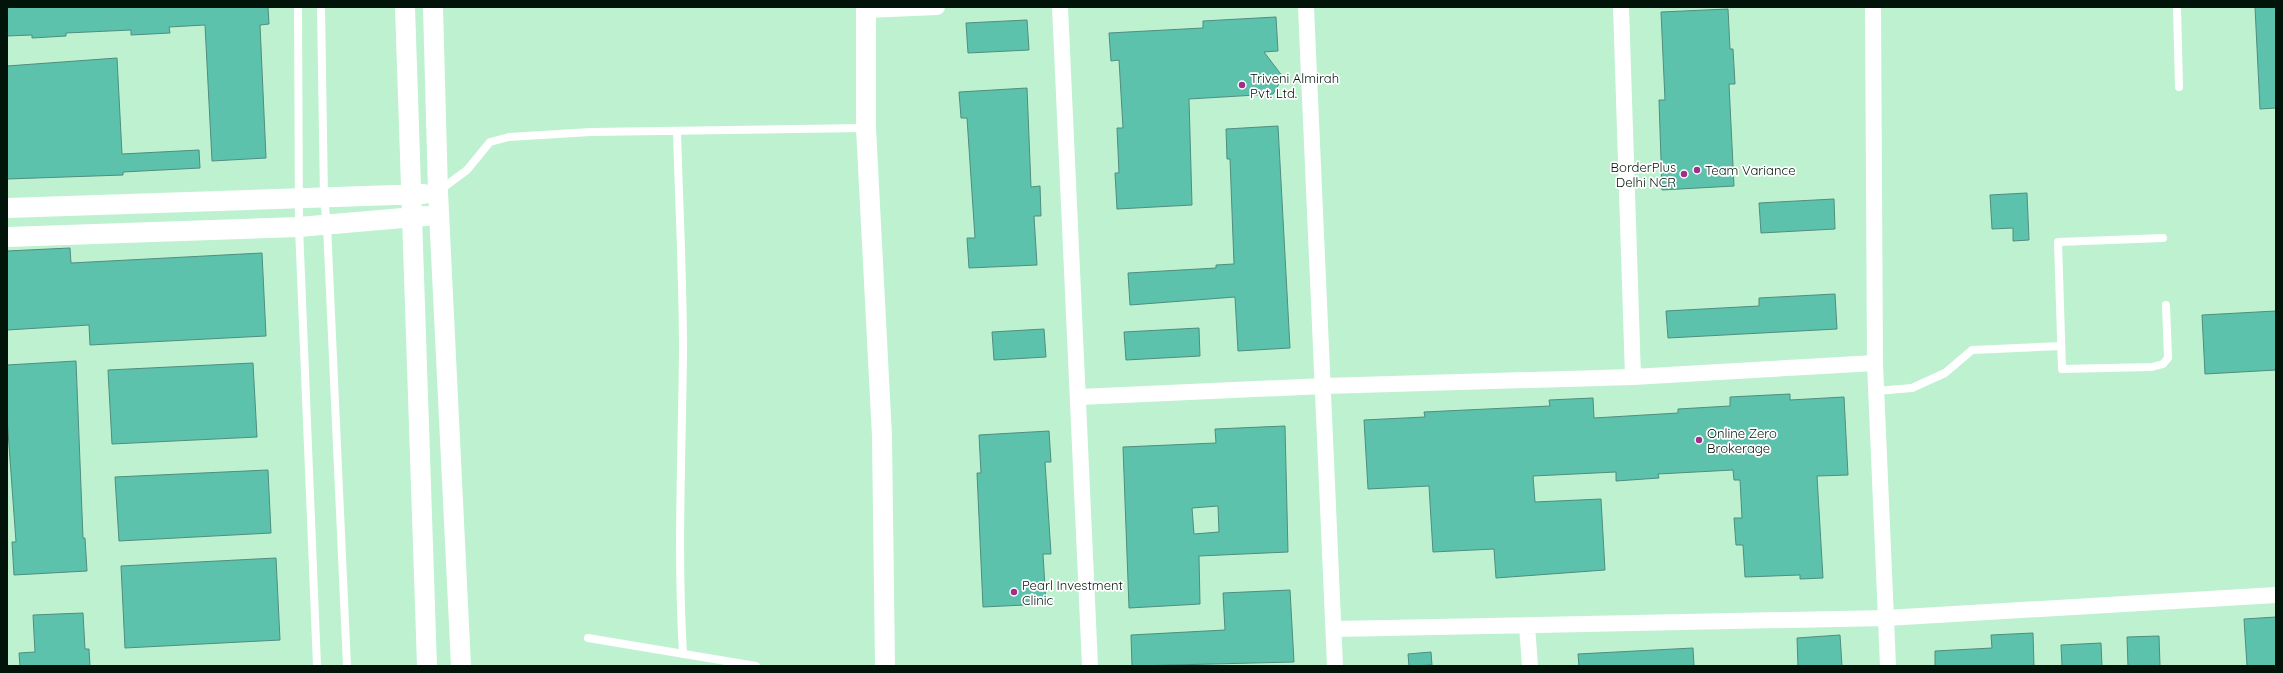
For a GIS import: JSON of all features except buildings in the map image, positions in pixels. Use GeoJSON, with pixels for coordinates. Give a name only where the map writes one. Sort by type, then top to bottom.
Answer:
{"type":"FeatureCollection","features":[{"type":"Feature","properties":{"kind":"street"},"geometry":{"type":"LineString","coordinates":[[405,7],[427,666]]}},
{"type":"Feature","properties":{"kind":"street"},"geometry":{"type":"LineString","coordinates":[[434,7],[438,192],[461,666]]}},
{"type":"Feature","properties":{"kind":"street"},"geometry":{"type":"LineString","coordinates":[[885,666],[882,436],[866,128],[866,8],[937,7]]}},
{"type":"Feature","properties":{"kind":"street"},"geometry":{"type":"LineString","coordinates":[[1060,7],[1079,397],[1090,666]]}},
{"type":"Feature","properties":{"kind":"street"},"geometry":{"type":"LineString","coordinates":[[1306,7],[1324,386],[1335,666]]}},
{"type":"Feature","properties":{"kind":"street"},"geometry":{"type":"LineString","coordinates":[[1620,7],[1633,376]]}},
{"type":"Feature","properties":{"kind":"street"},"geometry":{"type":"LineString","coordinates":[[1873,7],[1875,363],[1888,666]]}},
{"type":"Feature","properties":{"kind":"street"},"geometry":{"type":"LineString","coordinates":[[7,208],[412,195],[438,192]]}},
{"type":"Feature","properties":{"kind":"street"},"geometry":{"type":"LineString","coordinates":[[7,237],[299,228],[440,215]]}},
{"type":"Feature","properties":{"kind":"street"},"geometry":{"type":"LineString","coordinates":[[1079,397],[1324,386],[1633,376],[1875,363]]}},
{"type":"Feature","properties":{"kind":"street"},"geometry":{"type":"LineString","coordinates":[[1334,629],[1886,618],[2276,595]]}},
{"type":"Feature","properties":{"kind":"street"},"geometry":{"type":"LineString","coordinates":[[1527,626],[1530,666]]}},
{"type":"Feature","properties":{"kind":"lane"},"geometry":{"type":"LineString","coordinates":[[298,7],[299,228],[317,666]]}},
{"type":"Feature","properties":{"kind":"lane"},"geometry":{"type":"LineString","coordinates":[[321,7],[324,198],[327,226],[347,666]]}},
{"type":"Feature","properties":{"kind":"lane"},"geometry":{"type":"LineString","coordinates":[[2177,7],[2179,87]]}},
{"type":"Feature","properties":{"kind":"lane"},"geometry":{"type":"LineString","coordinates":[[438,192],[467,170],[490,142],[494,140],[590,132],[866,128]]}},
{"type":"Feature","properties":{"kind":"lane"},"geometry":{"type":"LineString","coordinates":[[677,131],[683,291],[682,480],[679,587],[683,654]]}},
{"type":"Feature","properties":{"kind":"lane"},"geometry":{"type":"LineString","coordinates":[[2163,238],[2058,242],[2062,369],[2152,367],[2163,364],[2168,358],[2166,305]]}},
{"type":"Feature","properties":{"kind":"lane"},"geometry":{"type":"LineString","coordinates":[[1876,391],[1912,388],[1945,373],[1972,350],[2061,346]]}},
{"type":"Feature","properties":{"kind":"lane"},"geometry":{"type":"LineString","coordinates":[[588,638],[756,666]]}},
{"type":"Feature","properties":{"kind":"place","name":"Triveni Almirah Pvt. Ltd."},"geometry":{"type":"Point","coordinates":[1242,85]}},
{"type":"Feature","properties":{"kind":"place","name":"Team Variance"},"geometry":{"type":"Point","coordinates":[1697,170]}},
{"type":"Feature","properties":{"kind":"place","name":"BorderPlus Delhi NCR"},"geometry":{"type":"Point","coordinates":[1684,174]}},
{"type":"Feature","properties":{"kind":"place","name":"Online Zero Brokerage"},"geometry":{"type":"Point","coordinates":[1699,440]}},
{"type":"Feature","properties":{"kind":"place","name":"Pearl Investment Clinic"},"geometry":{"type":"Point","coordinates":[1014,592]}}]}
